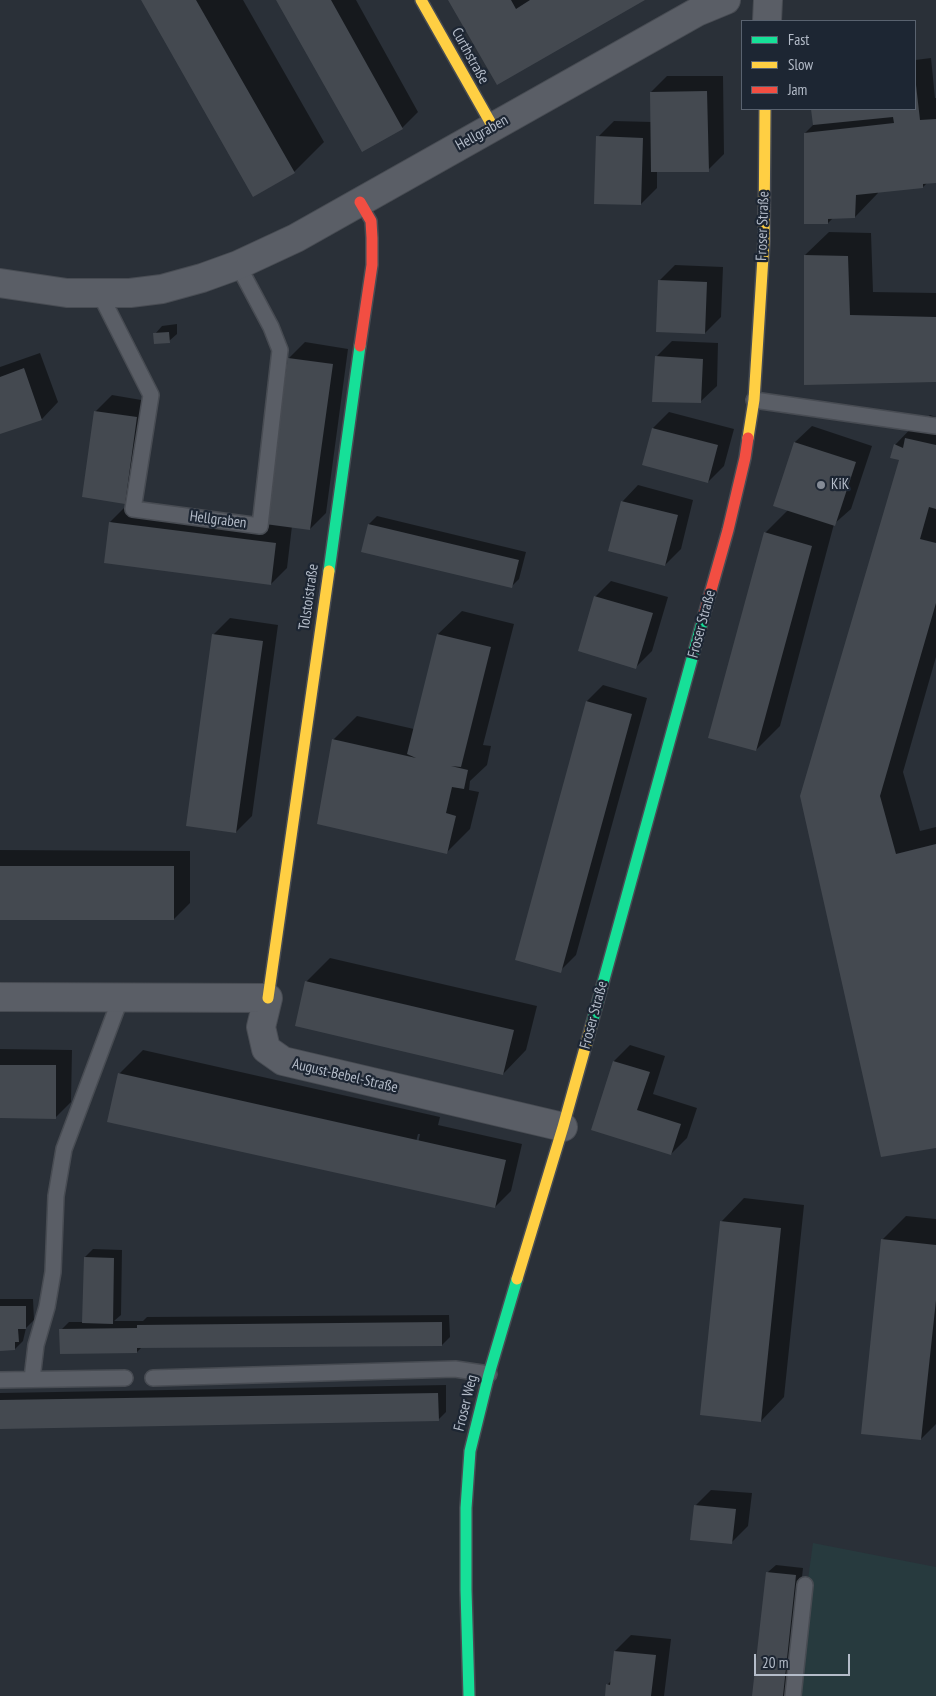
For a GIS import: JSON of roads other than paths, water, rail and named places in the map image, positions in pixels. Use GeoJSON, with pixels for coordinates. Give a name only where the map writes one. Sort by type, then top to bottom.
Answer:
{"type":"FeatureCollection","features":[{"type":"Feature","properties":{"kind":"street","name":"Curthstraße"},"geometry":{"type":"LineString","coordinates":[[421,0],[493,127]]}},
{"type":"Feature","properties":{"kind":"street","name":"Hellgraben"},"geometry":{"type":"LineString","coordinates":[[0,283],[67,293],[130,293],[162,289],[202,278],[238,265],[296,238],[697,12],[726,0]]}},
{"type":"Feature","properties":{"kind":"street"},"geometry":{"type":"LineString","coordinates":[[767,20],[768,0]]}},
{"type":"Feature","properties":{"kind":"street","name":"Froser Straße"},"geometry":{"type":"LineString","coordinates":[[563,1127],[728,530],[745,458],[754,400],[764,241],[766,110]]}},
{"type":"Feature","properties":{"kind":"street","name":"Tolstoistraße"},"geometry":{"type":"LineString","coordinates":[[268,998],[372,265],[371,221],[360,202]]}},
{"type":"Feature","properties":{"kind":"street"},"geometry":{"type":"LineString","coordinates":[[0,997],[268,998]]}},
{"type":"Feature","properties":{"kind":"street","name":"August-Bebel-Straße"},"geometry":{"type":"LineString","coordinates":[[268,998],[261,1027],[266,1049],[283,1061],[563,1127]]}},
{"type":"Feature","properties":{"kind":"street","name":"Froser Weg"},"geometry":{"type":"LineString","coordinates":[[468,1696],[466,1508],[470,1451],[489,1374],[563,1127]]}},
{"type":"Feature","properties":{"kind":"lane","name":"Hellgraben"},"geometry":{"type":"LineString","coordinates":[[100,294],[151,395],[133,509],[260,526],[280,350],[271,327],[238,265]]}},
{"type":"Feature","properties":{"kind":"lane"},"geometry":{"type":"LineString","coordinates":[[754,400],[936,426]]}},
{"type":"Feature","properties":{"kind":"lane"},"geometry":{"type":"LineString","coordinates":[[32,1379],[36,1345],[47,1307],[53,1272],[56,1196],[64,1149],[121,997]]}},
{"type":"Feature","properties":{"kind":"lane"},"geometry":{"type":"LineString","coordinates":[[154,1378],[456,1369],[489,1374]]}},
{"type":"Feature","properties":{"kind":"lane"},"geometry":{"type":"LineString","coordinates":[[0,1380],[124,1378]]}},
{"type":"Feature","properties":{"kind":"lane"},"geometry":{"type":"LineString","coordinates":[[793,1696],[805,1585]]}},
{"type":"Feature","properties":{"kind":"place","name":"KiK"},"geometry":{"type":"Point","coordinates":[821,485]}}]}
